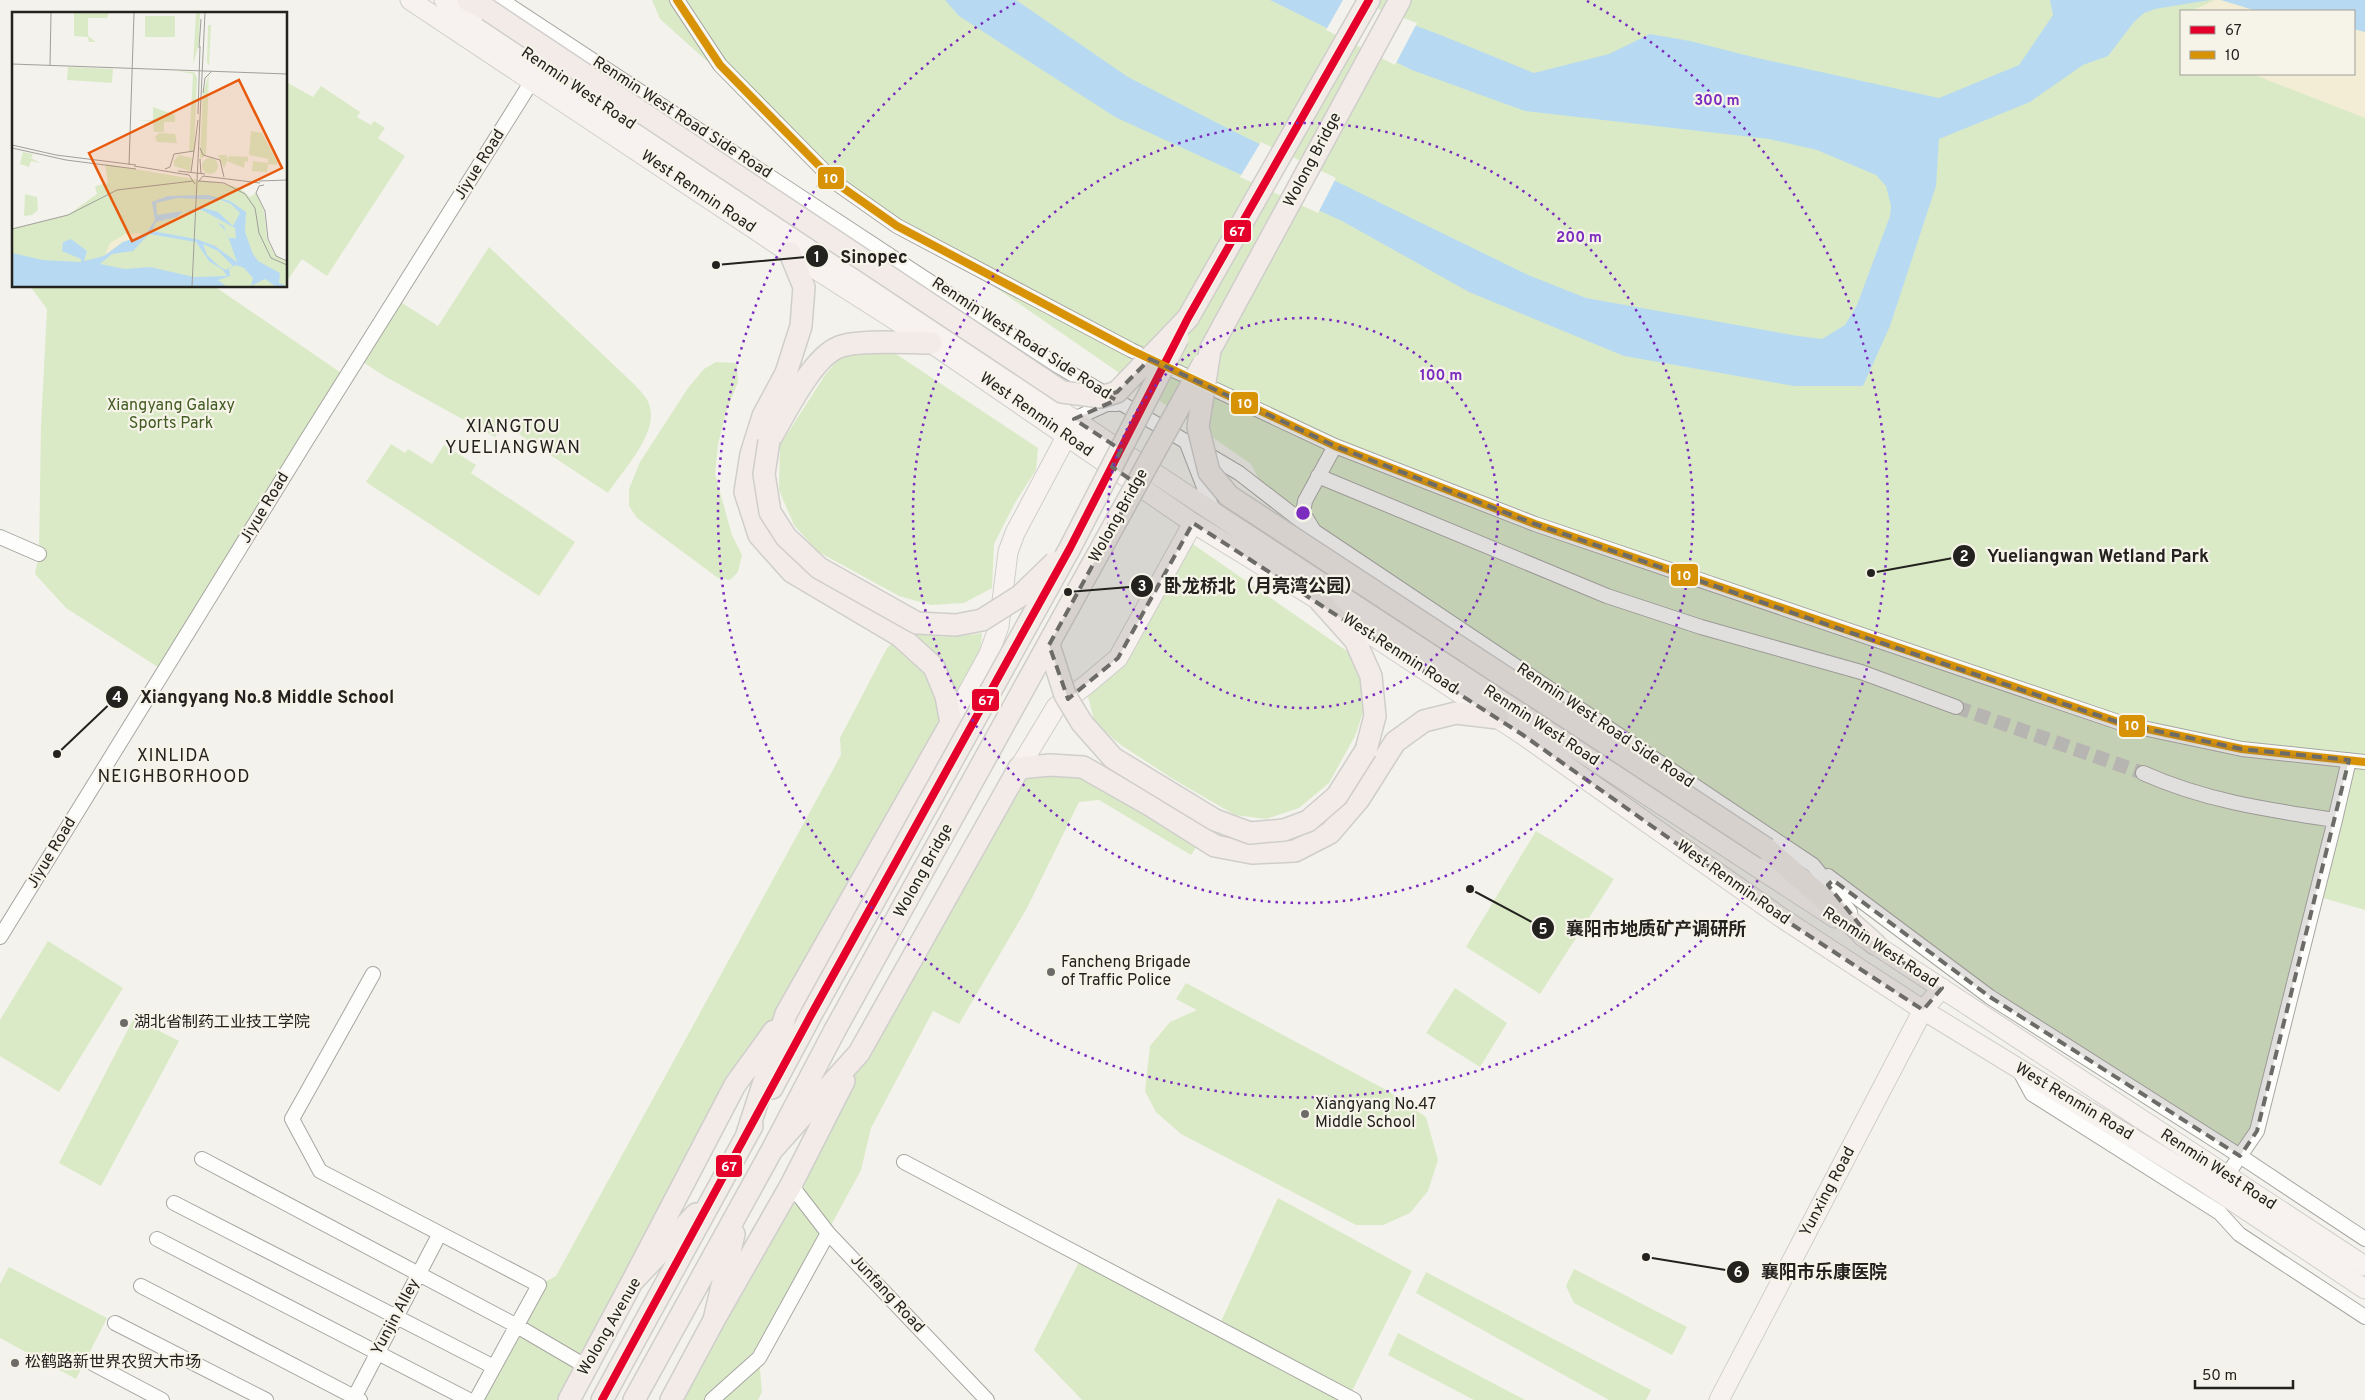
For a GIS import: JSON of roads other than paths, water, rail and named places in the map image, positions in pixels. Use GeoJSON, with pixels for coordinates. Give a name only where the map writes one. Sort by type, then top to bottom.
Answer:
{"type":"FeatureCollection","features":[{"type":"Feature","properties":{"kind":"highway"},"geometry":{"type":"LineString","coordinates":[[468,0],[494,5],[1062,392],[1101,397],[1117,392],[1188,318]]}},
{"type":"Feature","properties":{"kind":"highway","name":"Wolong Bridge"},"geometry":{"type":"LineString","coordinates":[[811,1015],[1070,548],[1188,318],[1368,0]]}},
{"type":"Feature","properties":{"kind":"highway","name":"Wolong Bridge"},"geometry":{"type":"LineString","coordinates":[[772,1150],[835,1030],[1210,350],[1400,0]]}},
{"type":"Feature","properties":{"kind":"highway"},"geometry":{"type":"LineString","coordinates":[[632,1282],[735,1084],[786,1014],[951,723],[946,696],[934,667],[900,636],[792,572],[759,535],[745,492],[751,454],[763,416],[786,373],[801,326],[804,287],[790,253]]}},
{"type":"Feature","properties":{"kind":"highway"},"geometry":{"type":"LineString","coordinates":[[931,343],[869,343],[839,347],[814,367],[769,441],[764,474],[770,512],[786,537],[819,568],[917,623],[956,625],[982,620],[1020,596],[1070,548]]}},
{"type":"Feature","properties":{"kind":"highway"},"geometry":{"type":"LineString","coordinates":[[1210,350],[1198,427],[1209,472],[1229,496],[1767,848],[1875,944]]}},
{"type":"Feature","properties":{"kind":"highway"},"geometry":{"type":"LineString","coordinates":[[1048,645],[1065,695],[1082,723],[1113,758],[1215,820],[1250,833],[1284,830],[1308,821],[1338,796],[1366,750],[1375,716],[1372,676],[1355,640],[1320,601]]}},
{"type":"Feature","properties":{"kind":"highway"},"geometry":{"type":"LineString","coordinates":[[671,1400],[790,1185],[859,1053],[1018,768],[1050,765],[1082,767],[1150,805],[1215,846],[1252,853],[1295,851],[1330,833],[1359,799],[1395,742],[1424,721],[1456,713],[1498,718]]}},
{"type":"Feature","properties":{"kind":"highway"},"geometry":{"type":"LineString","coordinates":[[746,1137],[786,1014]]}},
{"type":"Feature","properties":{"kind":"highway","name":"Wolong Avenue"},"geometry":{"type":"LineString","coordinates":[[602,1400],[717,1192],[811,1015]]}},
{"type":"Feature","properties":{"kind":"highway"},"geometry":{"type":"LineString","coordinates":[[634,1400],[772,1150],[859,1053]]}},
{"type":"Feature","properties":{"kind":"highway","name":"Wolong Avenue"},"geometry":{"type":"LineString","coordinates":[[569,1400],[632,1282],[717,1192]]}},
{"type":"Feature","properties":{"kind":"highway"},"geometry":{"type":"LineString","coordinates":[[714,1320],[741,1207]]}},
{"type":"Feature","properties":{"kind":"main road","name":"West Renmin Road"},"geometry":{"type":"LineString","coordinates":[[410,0],[790,253],[931,343],[1193,523],[1320,601],[1498,718],[1779,916],[1924,1010],[2201,1180],[2365,1289]]}},
{"type":"Feature","properties":{"kind":"main road","name":"Renmin West Road"},"geometry":{"type":"LineString","coordinates":[[444,0],[1214,513],[2365,1266]]}},
{"type":"Feature","properties":{"kind":"main road"},"geometry":{"type":"LineString","coordinates":[[951,723],[989,654],[999,626],[1008,552],[1015,533],[1066,437]]}},
{"type":"Feature","properties":{"kind":"main road"},"geometry":{"type":"LineString","coordinates":[[1018,768],[1056,707],[1118,658],[1193,523]]}},
{"type":"Feature","properties":{"kind":"main road","name":"Yunxing Road"},"geometry":{"type":"LineString","coordinates":[[1719,1400],[1924,1010],[1942,988]]}},
{"type":"Feature","properties":{"kind":"street"},"geometry":{"type":"LineString","coordinates":[[677,0],[720,65],[836,183],[897,226],[1132,350],[1334,446],[1535,524],[2124,724],[2242,749],[2365,762]]}},
{"type":"Feature","properties":{"kind":"street","name":"Renmin West Road Side Road"},"geometry":{"type":"LineString","coordinates":[[494,5],[1056,364],[1239,473],[1314,531],[1813,865],[1875,944]]}},
{"type":"Feature","properties":{"kind":"street","name":"Jiyue Road"},"geometry":{"type":"LineString","coordinates":[[0,937],[306,441],[532,81]]}},
{"type":"Feature","properties":{"kind":"street"},"geometry":{"type":"LineString","coordinates":[[1074,419],[1107,404],[1123,404]]}},
{"type":"Feature","properties":{"kind":"street"},"geometry":{"type":"LineString","coordinates":[[1186,441],[1214,513]]}},
{"type":"Feature","properties":{"kind":"street"},"geometry":{"type":"LineString","coordinates":[[1314,531],[1303,513],[1305,501],[1334,446]]}},
{"type":"Feature","properties":{"kind":"street"},"geometry":{"type":"LineString","coordinates":[[1318,476],[1607,596],[1701,627],[1861,672],[1956,707]]}},
{"type":"Feature","properties":{"kind":"street"},"geometry":{"type":"LineString","coordinates":[[1267,495],[1284,504],[1296,504],[1305,501]]}},
{"type":"Feature","properties":{"kind":"street"},"geometry":{"type":"LineString","coordinates":[[0,537],[39,554]]}},
{"type":"Feature","properties":{"kind":"street"},"geometry":{"type":"LineString","coordinates":[[2227,1175],[2257,1131],[2349,760]]}},
{"type":"Feature","properties":{"kind":"street"},"geometry":{"type":"LineString","coordinates":[[2143,773],[2206,797],[2265,810],[2335,820]]}},
{"type":"Feature","properties":{"kind":"street"},"geometry":{"type":"LineString","coordinates":[[1813,865],[1990,997],[2240,1156],[2365,1239]]}},
{"type":"Feature","properties":{"kind":"street"},"geometry":{"type":"LineString","coordinates":[[374,974],[292,1119],[320,1171],[439,1235],[539,1285],[476,1400]]}},
{"type":"Feature","properties":{"kind":"street"},"geometry":{"type":"LineString","coordinates":[[2017,1068],[2032,1094],[2220,1213],[2239,1234],[2365,1317]]}},
{"type":"Feature","properties":{"kind":"street"},"geometry":{"type":"LineString","coordinates":[[202,1159],[517,1326],[586,1367]]}},
{"type":"Feature","properties":{"kind":"street"},"geometry":{"type":"LineString","coordinates":[[904,1162],[1354,1400]]}},
{"type":"Feature","properties":{"kind":"street","name":"Junfang Road"},"geometry":{"type":"LineString","coordinates":[[790,1185],[828,1233],[987,1400]]}},
{"type":"Feature","properties":{"kind":"street"},"geometry":{"type":"LineString","coordinates":[[174,1203],[494,1367]]}},
{"type":"Feature","properties":{"kind":"street"},"geometry":{"type":"LineString","coordinates":[[712,1400],[759,1358],[828,1233]]}},
{"type":"Feature","properties":{"kind":"street","name":"Yunjin Alley"},"geometry":{"type":"LineString","coordinates":[[356,1399],[377,1354],[439,1235]]}},
{"type":"Feature","properties":{"kind":"street"},"geometry":{"type":"LineString","coordinates":[[157,1239],[468,1400]]}},
{"type":"Feature","properties":{"kind":"street"},"geometry":{"type":"LineString","coordinates":[[141,1286],[356,1399]]}},
{"type":"Feature","properties":{"kind":"street"},"geometry":{"type":"LineString","coordinates":[[115,1323],[266,1400]]}},
{"type":"Feature","properties":{"kind":"street"},"geometry":{"type":"LineString","coordinates":[[92,1363],[162,1400]]}},
{"type":"Feature","properties":{"kind":"water"},"geometry":{"type":"Polygon","coordinates":[[[945,0],[1016,0],[1128,77],[1227,128],[1528,275],[1586,298],[1822,339],[1845,325],[1857,305],[1890,216],[1891,206],[1886,186],[1876,175],[1817,150],[1769,139],[1525,111],[1412,70],[1270,0],[1347,0],[1534,73],[1609,54],[1650,34],[1690,41],[1753,57],[1939,98],[2019,65],[2053,15],[2050,0],[2210,0],[2155,9],[2144,13],[2134,22],[2108,56],[2083,65],[2030,102],[1939,139],[1936,186],[1890,326],[1863,386],[1794,386],[1624,356],[1469,292],[1342,221],[1115,117],[959,16],[945,0]]]}},
{"type":"Feature","properties":{"kind":"water"},"geometry":{"type":"Polygon","coordinates":[[[2221,0],[2365,0],[2365,32],[2355,29],[2355,10],[2254,10],[2221,0]]]}},
{"type":"Feature","properties":{"kind":"tunnel"},"geometry":{"type":"LineString","coordinates":[[1956,707],[2143,773]]}},
{"type":"Feature","properties":{"kind":"place","name":"Sinopec"},"geometry":{"type":"Point","coordinates":[716,265]}},
{"type":"Feature","properties":{"kind":"place","name":"Yueliangwan Wetland Park"},"geometry":{"type":"Point","coordinates":[1871,573]}},
{"type":"Feature","properties":{"kind":"place","name":"卧龙桥北（月亮湾公园）"},"geometry":{"type":"Point","coordinates":[1068,592]}},
{"type":"Feature","properties":{"kind":"place","name":"Xiangyang No.8 Middle School"},"geometry":{"type":"Point","coordinates":[57,754]}},
{"type":"Feature","properties":{"kind":"place","name":"襄阳市地质矿产调研所"},"geometry":{"type":"Point","coordinates":[1470,889]}},
{"type":"Feature","properties":{"kind":"place","name":"Fancheng Brigade of Traffic Police"},"geometry":{"type":"Point","coordinates":[1051,972]}},
{"type":"Feature","properties":{"kind":"place","name":"湖北省制药工业技工学院"},"geometry":{"type":"Point","coordinates":[124,1023]}},
{"type":"Feature","properties":{"kind":"place","name":"Xiangyang No.47 Middle School"},"geometry":{"type":"Point","coordinates":[1305,1114]}},
{"type":"Feature","properties":{"kind":"place","name":"襄阳市乐康医院"},"geometry":{"type":"Point","coordinates":[1646,1257]}},
{"type":"Feature","properties":{"kind":"place","name":"松鹤路新世界农贸大市场"},"geometry":{"type":"Point","coordinates":[15,1363]}},
{"type":"Feature","properties":{"kind":"district","name":"XIANGTOU YUELIANGWAN"},"geometry":{"type":"Point","coordinates":[513,437]}},
{"type":"Feature","properties":{"kind":"district","name":"XINLIDA NEIGHBORHOOD"},"geometry":{"type":"Point","coordinates":[174,766]}},
{"type":"Feature","properties":{"kind":"park label","name":"Xiangyang Galaxy Sports Park"},"geometry":{"type":"Point","coordinates":[171,415]}}]}
